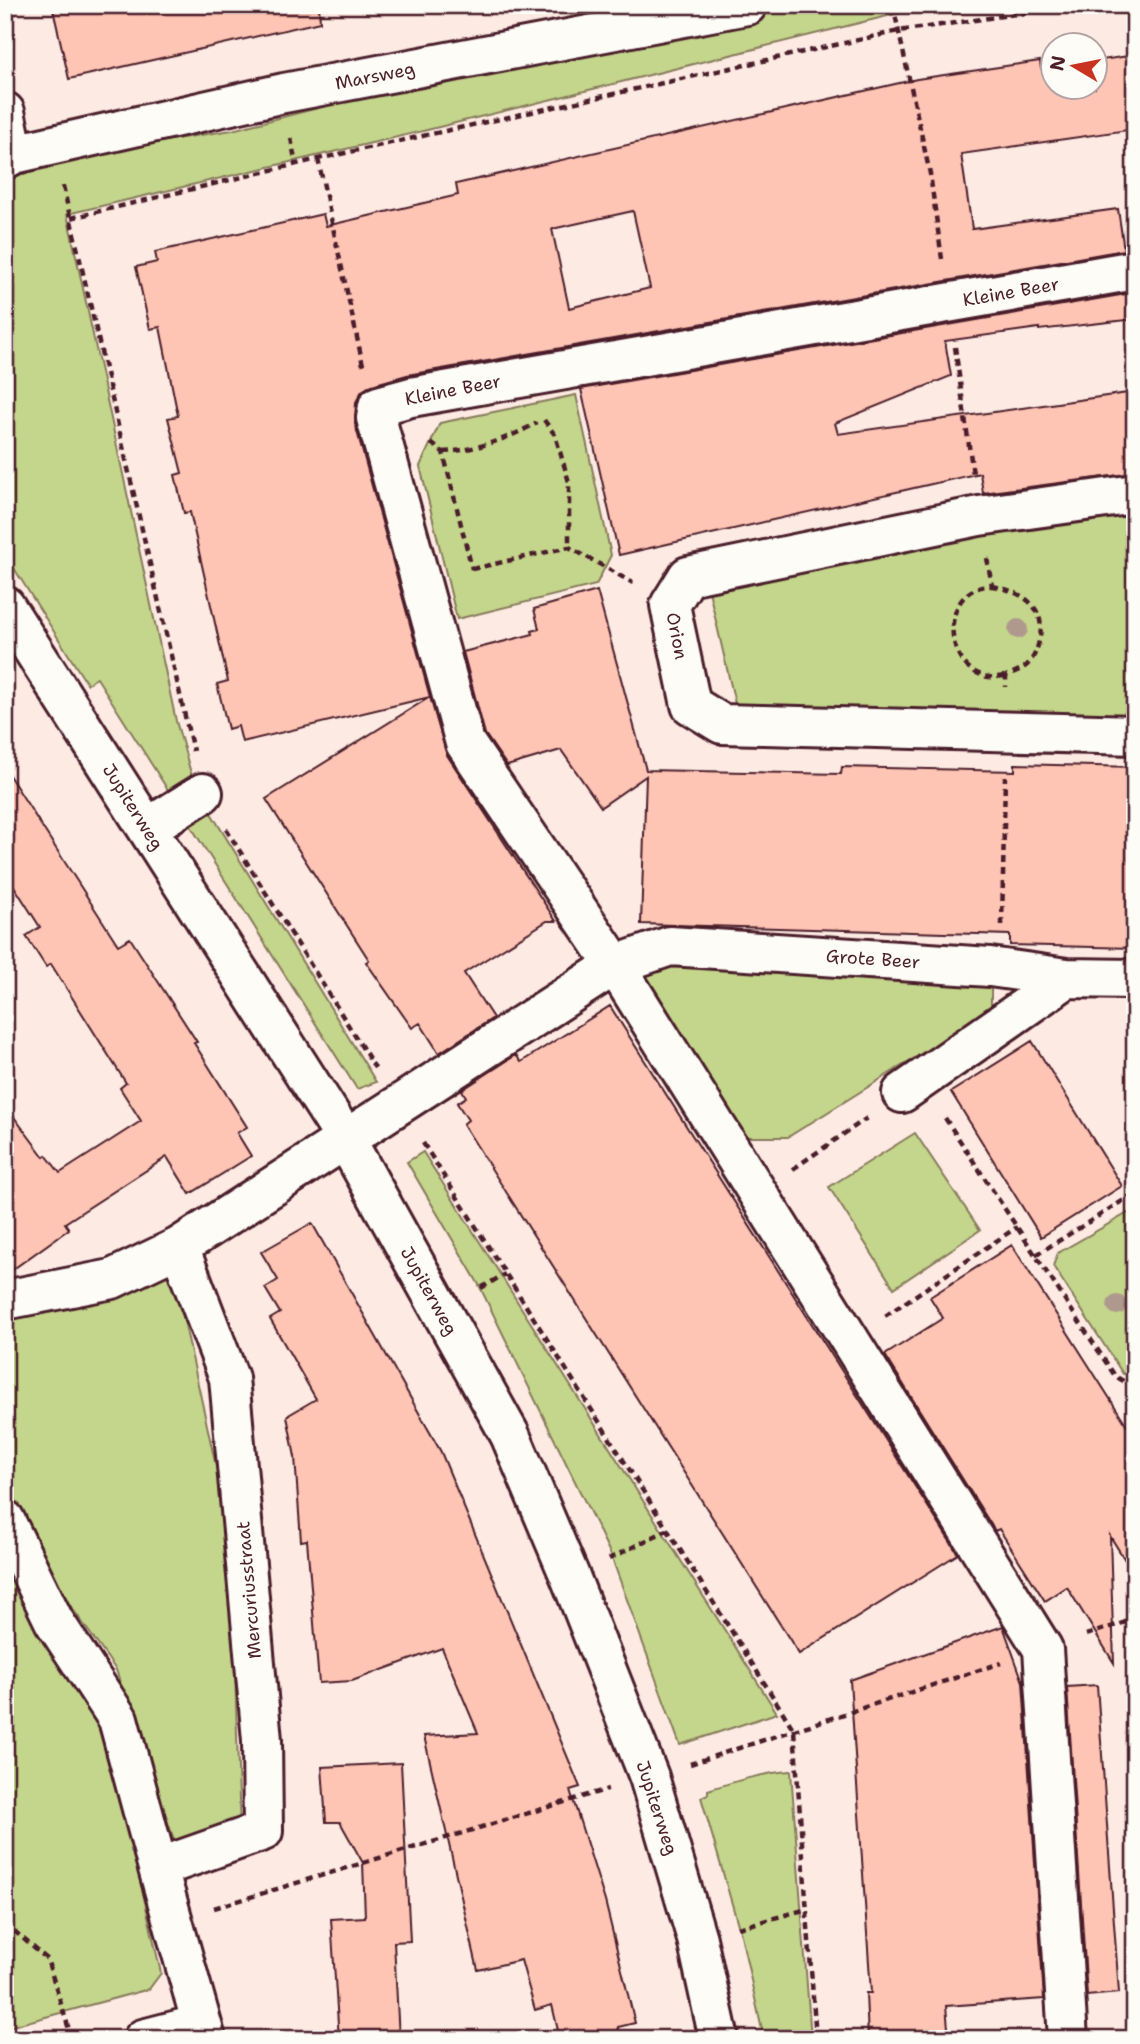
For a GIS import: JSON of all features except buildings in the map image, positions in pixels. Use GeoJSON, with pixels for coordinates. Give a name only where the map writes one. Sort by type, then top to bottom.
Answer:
{"type":"FeatureCollection","features":[{"type":"Feature","properties":{"kind":"street","name":"Marsweg"},"geometry":{"type":"LineString","coordinates":[[10,156],[284,93],[747,5]]}},
{"type":"Feature","properties":{"kind":"street"},"geometry":{"type":"LineString","coordinates":[[5,113],[10,156]]}},
{"type":"Feature","properties":{"kind":"street","name":"Kleine Beer"},"geometry":{"type":"LineString","coordinates":[[379,406],[411,397],[1135,270]]}},
{"type":"Feature","properties":{"kind":"street"},"geometry":{"type":"LineString","coordinates":[[379,406],[376,418],[465,743],[615,965],[1043,1649],[1068,2039]]}},
{"type":"Feature","properties":{"kind":"street","name":"Orion"},"geometry":{"type":"LineString","coordinates":[[1135,494],[979,516],[688,576],[670,605],[691,705],[722,724],[1135,735]]}},
{"type":"Feature","properties":{"kind":"street","name":"Jupiterweg"},"geometry":{"type":"LineString","coordinates":[[5,606],[345,1138],[509,1435],[571,1579],[649,1777],[697,1939],[719,2039]]}},
{"type":"Feature","properties":{"kind":"street"},"geometry":{"type":"LineString","coordinates":[[147,828],[203,793]]}},
{"type":"Feature","properties":{"kind":"street","name":"Grote Beer"},"geometry":{"type":"LineString","coordinates":[[345,1138],[615,965],[670,946],[1001,968],[1068,978],[1135,979]]}},
{"type":"Feature","properties":{"kind":"street"},"geometry":{"type":"LineString","coordinates":[[911,1087],[1068,978]]}},
{"type":"Feature","properties":{"kind":"street"},"geometry":{"type":"LineString","coordinates":[[5,1300],[112,1279],[179,1247],[345,1138]]}},
{"type":"Feature","properties":{"kind":"street","name":"Mercuriusstraat"},"geometry":{"type":"LineString","coordinates":[[158,1868],[263,1831],[262,1740],[229,1378],[179,1247]]}},
{"type":"Feature","properties":{"kind":"street"},"geometry":{"type":"LineString","coordinates":[[5,1520],[54,1621],[118,1719],[204,2031],[143,2039]]}},
{"type":"Feature","properties":{"kind":"path"},"geometry":{"type":"LineString","coordinates":[[893,5],[930,174],[979,516],[992,586]]}},
{"type":"Feature","properties":{"kind":"path"},"geometry":{"type":"LineString","coordinates":[[71,218],[318,159],[899,31],[1079,5]]}},
{"type":"Feature","properties":{"kind":"path"},"geometry":{"type":"LineString","coordinates":[[318,159],[370,397],[379,406]]}},
{"type":"Feature","properties":{"kind":"path"},"geometry":{"type":"LineString","coordinates":[[525,377],[533,403],[555,435],[569,482],[569,547]]}},
{"type":"Feature","properties":{"kind":"path"},"geometry":{"type":"LineString","coordinates":[[443,452],[467,450],[510,437],[544,419]]}},
{"type":"Feature","properties":{"kind":"path"},"geometry":{"type":"LineString","coordinates":[[422,581],[569,547],[670,605]]}},
{"type":"Feature","properties":{"kind":"path"},"geometry":{"type":"LineString","coordinates":[[982,586],[1007,589],[1023,596],[1037,609],[1042,632],[1037,651],[1026,666],[1006,676],[989,677],[972,670],[958,657],[953,640],[952,622],[959,604],[970,592],[982,586]]}},
{"type":"Feature","properties":{"kind":"path"},"geometry":{"type":"LineString","coordinates":[[1001,968],[1006,676]]}},
{"type":"Feature","properties":{"kind":"path"},"geometry":{"type":"LineString","coordinates":[[758,1193],[911,1087],[1017,1227],[1115,1376],[1135,1388]]}},
{"type":"Feature","properties":{"kind":"path"},"geometry":{"type":"LineString","coordinates":[[1036,1255],[1135,1194]]}},
{"type":"Feature","properties":{"kind":"path"},"geometry":{"type":"LineString","coordinates":[[849,1340],[1017,1227]]}},
{"type":"Feature","properties":{"kind":"path"},"geometry":{"type":"LineString","coordinates":[[571,1579],[667,1530]]}},
{"type":"Feature","properties":{"kind":"path"},"geometry":{"type":"LineString","coordinates":[[5,1810],[5,1821]]}},
{"type":"Feature","properties":{"kind":"path"},"geometry":{"type":"LineString","coordinates":[[697,1939],[807,1909]]}},
{"type":"Feature","properties":{"kind":"path"},"geometry":{"type":"LineString","coordinates":[[5,1923],[47,1959],[72,2039]]}},
{"type":"Feature","properties":{"kind":"green space"},"geometry":{"type":"Polygon","coordinates":[[[720,5],[932,5],[423,131],[67,214],[176,721],[195,787],[376,1082],[357,1089],[97,678],[87,684],[5,554],[5,181],[75,155],[232,130],[720,5]]]}},
{"type":"Feature","properties":{"kind":"green space"},"geometry":{"type":"Polygon","coordinates":[[[576,395],[611,555],[596,585],[457,619],[420,466],[440,423],[576,395]]]}},
{"type":"Feature","properties":{"kind":"green space"},"geometry":{"type":"Polygon","coordinates":[[[1135,507],[1135,724],[737,712],[709,591],[970,533],[1135,507]]]}},
{"type":"Feature","properties":{"kind":"green space"},"geometry":{"type":"Polygon","coordinates":[[[648,967],[928,971],[991,977],[991,1010],[788,1137],[739,1137],[644,991],[648,967]]]}},
{"type":"Feature","properties":{"kind":"green space"},"geometry":{"type":"Polygon","coordinates":[[[915,1133],[980,1230],[894,1288],[829,1187],[915,1133]]]}},
{"type":"Feature","properties":{"kind":"green space"},"geometry":{"type":"Polygon","coordinates":[[[423,1152],[777,1713],[680,1745],[610,1553],[478,1283],[407,1162],[423,1152]]]}},
{"type":"Feature","properties":{"kind":"green space"},"geometry":{"type":"Polygon","coordinates":[[[1135,1209],[1135,1351],[1130,1373],[1123,1374],[1053,1266],[1058,1253],[1135,1209]]]}},
{"type":"Feature","properties":{"kind":"green space"},"geometry":{"type":"Polygon","coordinates":[[[171,1273],[176,1284],[226,1512],[233,1606],[240,1832],[183,1866],[116,1670],[58,1588],[30,1541],[5,1464],[5,1303],[171,1273]]]}},
{"type":"Feature","properties":{"kind":"green space"},"geometry":{"type":"Polygon","coordinates":[[[5,1568],[64,1655],[102,1736],[126,1818],[161,1973],[149,1989],[5,2028],[5,1568]]]}},
{"type":"Feature","properties":{"kind":"green space"},"geometry":{"type":"Polygon","coordinates":[[[791,1771],[811,2039],[764,2039],[741,1935],[701,1797],[708,1794],[708,1790],[739,1781],[791,1771]]]}}]}
